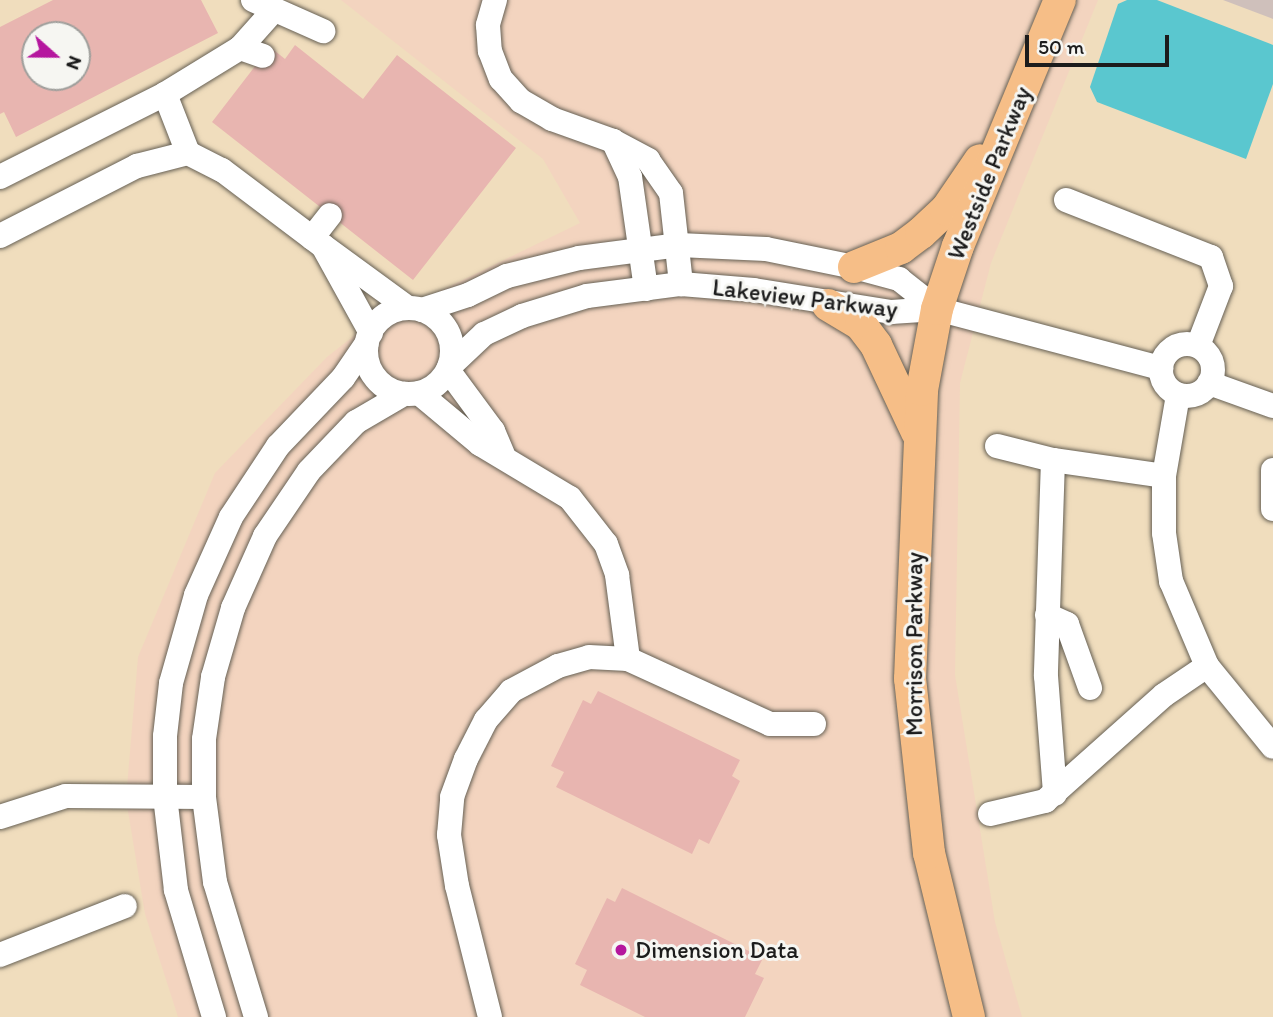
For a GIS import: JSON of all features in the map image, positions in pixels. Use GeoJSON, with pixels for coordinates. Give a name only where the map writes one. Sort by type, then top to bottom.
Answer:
{"type":"FeatureCollection","features":[{"type":"Feature","properties":{"kind":"main road","name":"Westside Parkway"},"geometry":{"type":"LineString","coordinates":[[937,309],[1060,0]]}},
{"type":"Feature","properties":{"kind":"main road"},"geometry":{"type":"LineString","coordinates":[[854,267],[901,248],[946,210],[1015,110]]}},
{"type":"Feature","properties":{"kind":"main road"},"geometry":{"type":"LineString","coordinates":[[828,305],[861,325],[876,345],[919,436]]}},
{"type":"Feature","properties":{"kind":"main road","name":"Morrison Parkway"},"geometry":{"type":"LineString","coordinates":[[937,309],[922,390],[910,679],[916,767],[929,853],[969,1017]]}},
{"type":"Feature","properties":{"kind":"street"},"geometry":{"type":"LineString","coordinates":[[495,0],[488,25],[490,51],[501,79],[521,101],[552,119],[613,141],[657,171],[671,193],[680,245],[681,284]]}},
{"type":"Feature","properties":{"kind":"street"},"geometry":{"type":"LineString","coordinates":[[0,177],[251,52],[264,5],[323,31]]}},
{"type":"Feature","properties":{"kind":"street"},"geometry":{"type":"LineString","coordinates":[[165,94],[188,153]]}},
{"type":"Feature","properties":{"kind":"street"},"geometry":{"type":"LineString","coordinates":[[613,141],[630,177],[646,289]]}},
{"type":"Feature","properties":{"kind":"street"},"geometry":{"type":"LineString","coordinates":[[0,236],[137,166],[188,153],[222,170],[317,242],[415,309],[435,316],[448,333],[452,353],[449,368],[432,388],[412,394],[356,422],[309,471],[265,536],[233,608],[213,677],[204,739],[204,797],[215,882],[256,1017]]}},
{"type":"Feature","properties":{"kind":"street"},"geometry":{"type":"LineString","coordinates":[[1066,200],[1211,257],[1221,286],[1198,346]]}},
{"type":"Feature","properties":{"kind":"street"},"geometry":{"type":"LineString","coordinates":[[317,242],[330,215]]}},
{"type":"Feature","properties":{"kind":"street"},"geometry":{"type":"LineString","coordinates":[[317,242],[369,338],[371,371],[391,390],[412,394],[480,444],[503,454],[570,498],[606,544],[617,575],[628,659]]}},
{"type":"Feature","properties":{"kind":"street","name":"Lakeview Parkway"},"geometry":{"type":"LineString","coordinates":[[415,309],[468,295],[507,276],[579,258],[680,245],[766,249],[854,267],[899,279],[937,309]]}},
{"type":"Feature","properties":{"kind":"street","name":"Lakeview Parkway"},"geometry":{"type":"LineString","coordinates":[[449,368],[484,334],[522,316],[587,296],[681,284],[754,290],[828,305],[891,312],[937,309]]}},
{"type":"Feature","properties":{"kind":"street"},"geometry":{"type":"LineString","coordinates":[[214,1017],[176,890],[165,797],[165,736],[171,683],[201,584],[231,517],[278,446],[343,378],[382,318],[415,309]]}},
{"type":"Feature","properties":{"kind":"street"},"geometry":{"type":"LineString","coordinates":[[937,309],[1161,368]]}},
{"type":"Feature","properties":{"kind":"street"},"geometry":{"type":"LineString","coordinates":[[1198,346],[1212,366],[1209,383],[1196,394],[1178,395],[1164,384],[1161,368],[1174,347],[1198,346]]}},
{"type":"Feature","properties":{"kind":"street"},"geometry":{"type":"LineString","coordinates":[[449,368],[493,431],[503,454]]}},
{"type":"Feature","properties":{"kind":"street"},"geometry":{"type":"LineString","coordinates":[[1209,383],[1273,407]]}},
{"type":"Feature","properties":{"kind":"street"},"geometry":{"type":"LineString","coordinates":[[1178,395],[1164,476],[1164,533],[1171,581],[1208,666],[1273,747]]}},
{"type":"Feature","properties":{"kind":"street"},"geometry":{"type":"LineString","coordinates":[[997,446],[1053,460],[1164,476]]}},
{"type":"Feature","properties":{"kind":"street"},"geometry":{"type":"LineString","coordinates":[[1053,460],[1046,677],[1055,794]]}},
{"type":"Feature","properties":{"kind":"street"},"geometry":{"type":"LineString","coordinates":[[1273,470],[1273,509]]}},
{"type":"Feature","properties":{"kind":"street"},"geometry":{"type":"LineString","coordinates":[[1046,615],[1067,624],[1090,688]]}},
{"type":"Feature","properties":{"kind":"street"},"geometry":{"type":"LineString","coordinates":[[490,1017],[449,835],[452,797],[466,759],[486,720],[511,691],[558,666],[589,657],[628,659],[770,724],[814,724]]}},
{"type":"Feature","properties":{"kind":"street"},"geometry":{"type":"LineString","coordinates":[[990,814],[1045,801],[1164,695],[1208,666]]}},
{"type":"Feature","properties":{"kind":"street"},"geometry":{"type":"LineString","coordinates":[[0,817],[66,796],[204,797]]}},
{"type":"Feature","properties":{"kind":"street"},"geometry":{"type":"LineString","coordinates":[[0,955],[125,906]]}},
{"type":"Feature","properties":{"kind":"shaded area"},"geometry":{"type":"Polygon","coordinates":[[[341,0],[1098,0],[991,263],[960,383],[955,675],[995,922],[1022,1017],[178,1017],[145,914],[126,799],[138,657],[215,473],[327,357],[364,328],[580,223],[543,159],[341,0]]]}},
{"type":"Feature","properties":{"kind":"shaded area"},"geometry":{"type":"Polygon","coordinates":[[[1223,0],[1273,0],[1273,19],[1223,0]]]}},
{"type":"Feature","properties":{"kind":"water"},"geometry":{"type":"Polygon","coordinates":[[[1127,0],[1157,0],[1273,45],[1273,84],[1246,159],[1097,102],[1090,87],[1118,4],[1127,0]]]}},
{"type":"Feature","properties":{"kind":"building"},"geometry":{"type":"Polygon","coordinates":[[[53,0],[201,0],[218,33],[16,137],[4,112],[0,114],[0,27],[53,0]]]}},
{"type":"Feature","properties":{"kind":"building"},"geometry":{"type":"Polygon","coordinates":[[[295,45],[363,99],[397,55],[516,148],[413,280],[212,122],[270,47],[285,59],[295,45]]]}},
{"type":"Feature","properties":{"kind":"building"},"geometry":{"type":"Polygon","coordinates":[[[598,691],[740,760],[732,776],[740,781],[709,844],[699,839],[692,854],[556,787],[564,772],[551,766],[583,700],[591,704],[598,691]]]}},
{"type":"Feature","properties":{"kind":"building"},"geometry":{"type":"Polygon","coordinates":[[[622,888],[763,958],[755,974],[764,978],[745,1017],[645,1017],[580,985],[587,970],[575,964],[607,898],[615,902],[622,888]]]}},
{"type":"Feature","properties":{"kind":"place","name":"Dimension Data"},"geometry":{"type":"Point","coordinates":[621,950]}}]}
